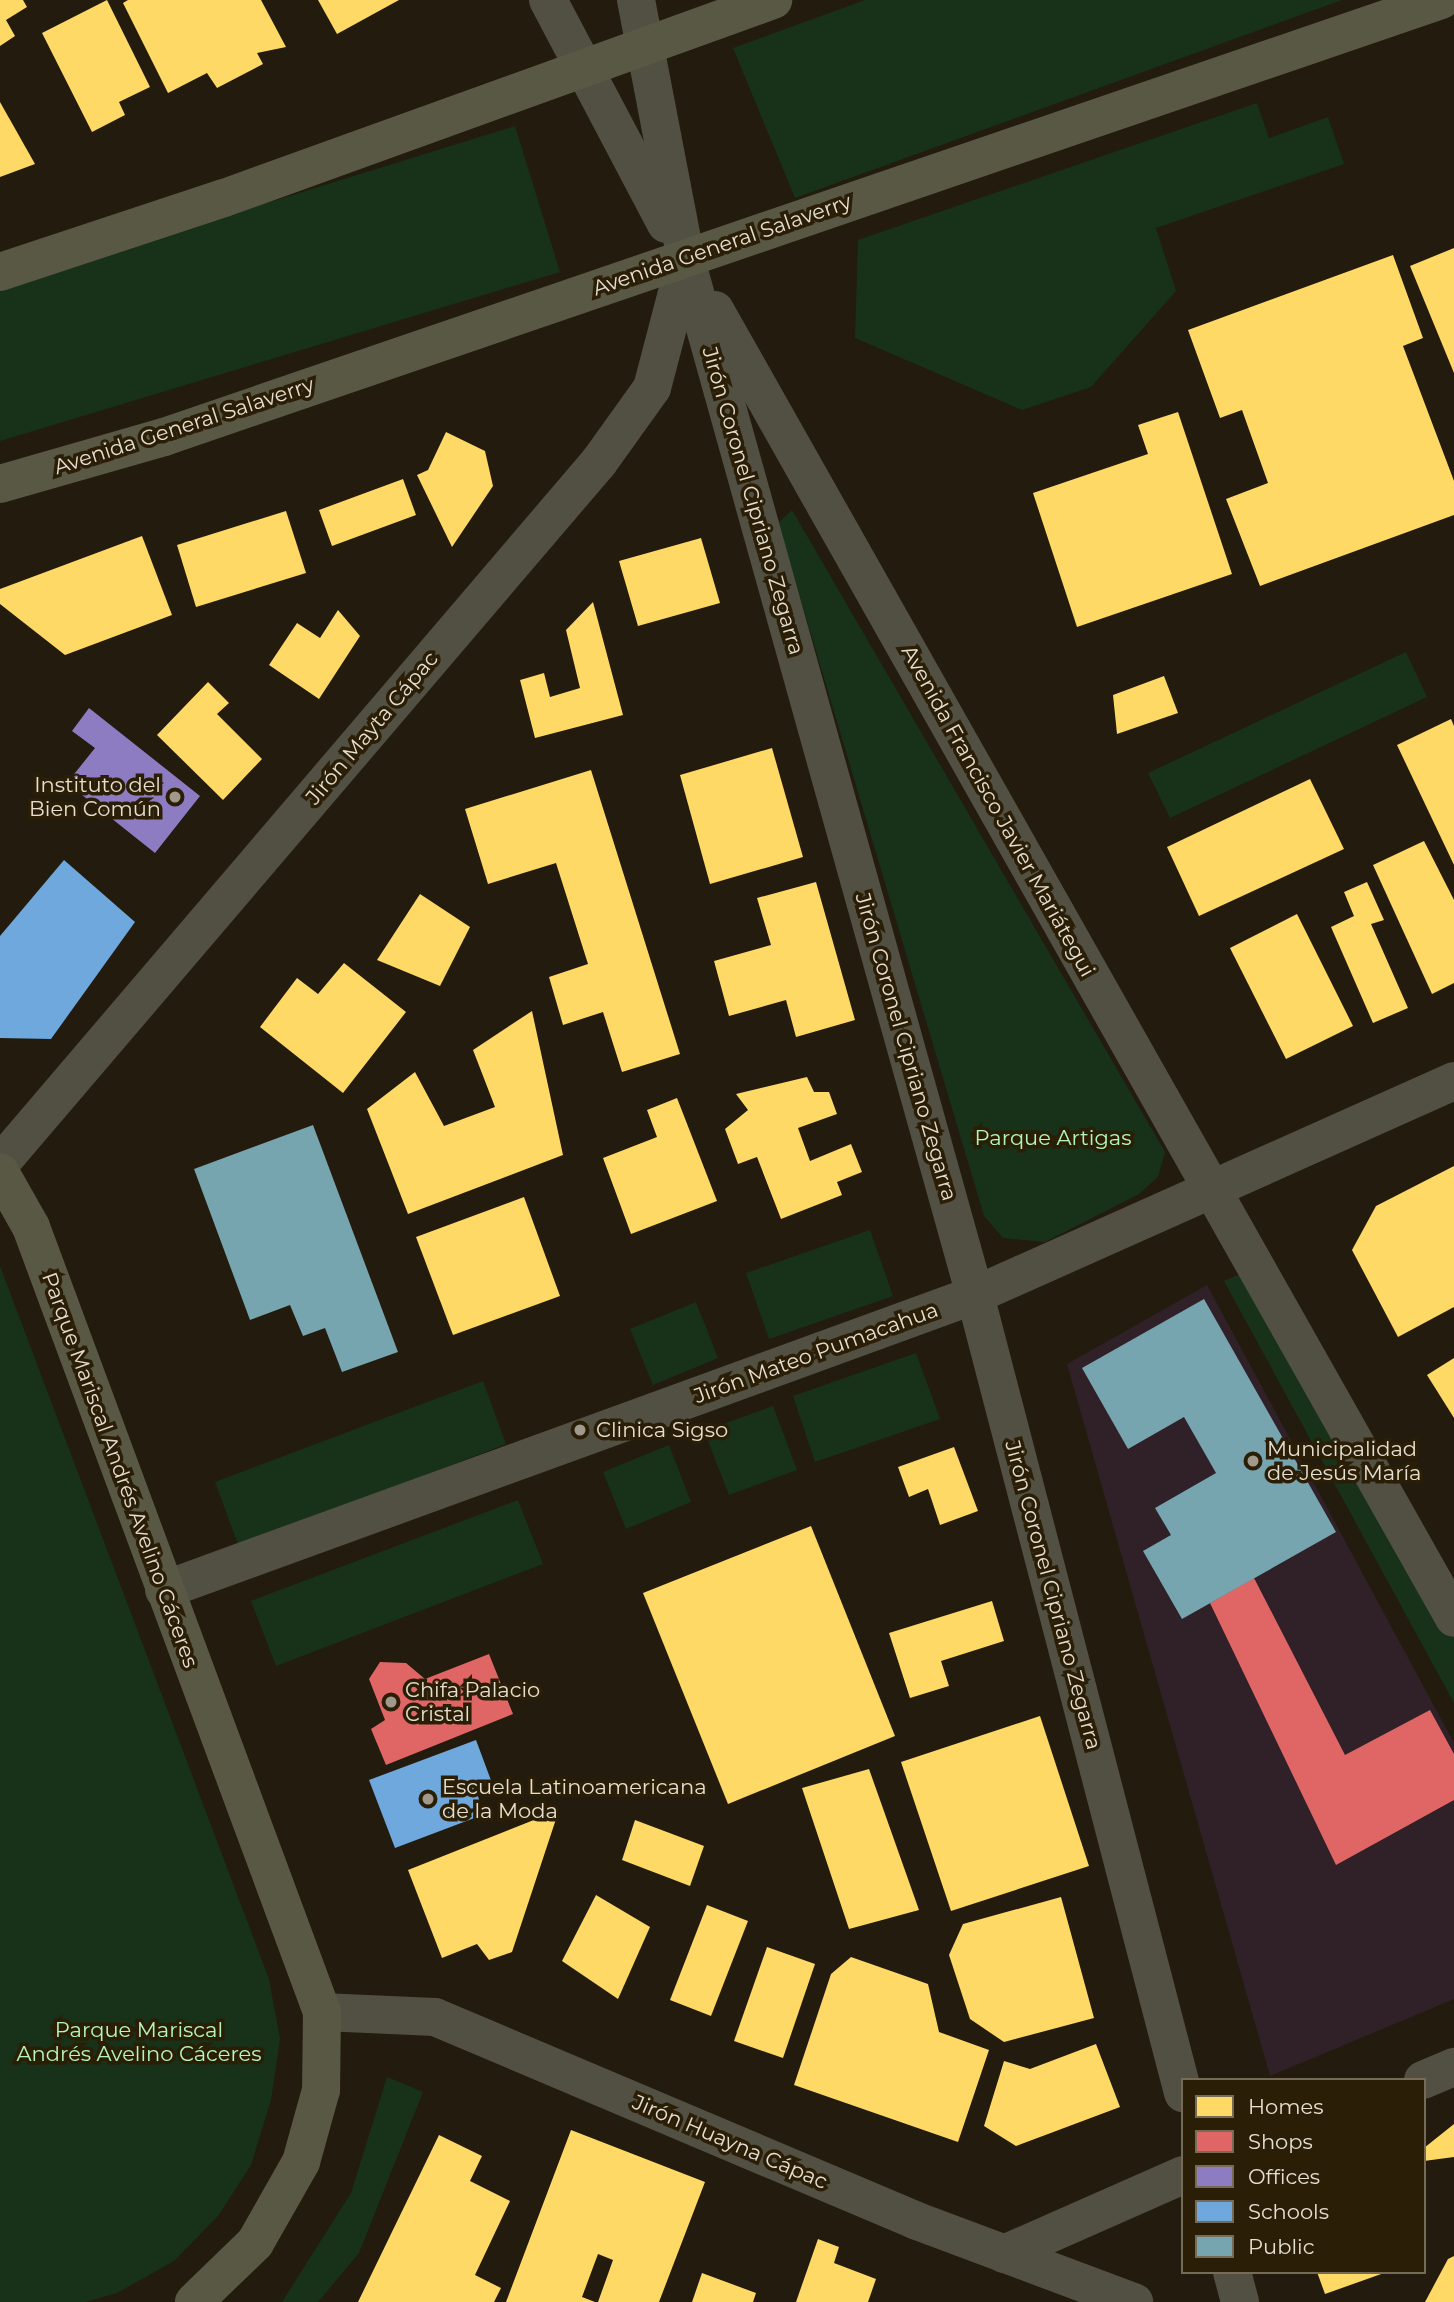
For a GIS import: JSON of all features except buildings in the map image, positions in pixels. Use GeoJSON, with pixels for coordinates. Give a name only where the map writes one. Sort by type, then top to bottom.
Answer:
{"type":"FeatureCollection","features":[{"type":"Feature","properties":{"kind":"main road"},"geometry":{"type":"LineString","coordinates":[[0,272],[585,69],[773,0]]}},
{"type":"Feature","properties":{"kind":"main road","name":"Avenida General Salaverry"},"geometry":{"type":"LineString","coordinates":[[0,484],[164,437],[1441,0]]}},
{"type":"Feature","properties":{"kind":"main road","name":"Parque Mariscal Andrés Avelino Cáceres"},"geometry":{"type":"LineString","coordinates":[[0,1172],[31,1227],[322,2012],[321,2090],[301,2162],[255,2243],[207,2298]]}},
{"type":"Feature","properties":{"kind":"street","name":"Avenida Francisco Javier Mariátegui"},"geometry":{"type":"LineString","coordinates":[[548,0],[686,260],[1454,1618]]}},
{"type":"Feature","properties":{"kind":"street","name":"Jirón Coronel Cipriano Zegarra"},"geometry":{"type":"LineString","coordinates":[[636,0],[686,260],[975,1295],[1181,2086]]}},
{"type":"Feature","properties":{"kind":"street","name":"Jirón Mayta Cápac"},"geometry":{"type":"LineString","coordinates":[[0,1164],[599,462],[652,388],[686,260]]}},
{"type":"Feature","properties":{"kind":"street","name":"Jirón Mateo Pumacahua"},"geometry":{"type":"LineString","coordinates":[[164,1590],[975,1295],[1454,1081]]}},
{"type":"Feature","properties":{"kind":"street","name":"Jirón Huayna Cápac"},"geometry":{"type":"LineString","coordinates":[[322,2012],[435,2017],[1004,2254],[1134,2302]]}},
{"type":"Feature","properties":{"kind":"street"},"geometry":{"type":"LineString","coordinates":[[1426,2079],[1454,2067]]}},
{"type":"Feature","properties":{"kind":"street"},"geometry":{"type":"LineString","coordinates":[[1004,2254],[1181,2176]]}},
{"type":"Feature","properties":{"kind":"street"},"geometry":{"type":"LineString","coordinates":[[1233,2274],[1240,2302]]}},
{"type":"Feature","properties":{"kind":"shaded area"},"geometry":{"type":"Polygon","coordinates":[[[1207,1285],[1454,1743],[1454,1999],[1270,2076],[1067,1364],[1207,1285]]]}},
{"type":"Feature","properties":{"kind":"green space"},"geometry":{"type":"Polygon","coordinates":[[[865,0],[1342,0],[795,198],[733,48],[865,0]]]}},
{"type":"Feature","properties":{"kind":"green space"},"geometry":{"type":"Polygon","coordinates":[[[1257,103],[1269,138],[1328,117],[1344,164],[1156,228],[1176,291],[1091,387],[1022,410],[855,338],[858,240],[1257,103]]]}},
{"type":"Feature","properties":{"kind":"green space"},"geometry":{"type":"Polygon","coordinates":[[[515,126],[560,272],[0,441],[0,286],[515,126]]]}},
{"type":"Feature","properties":{"kind":"green space","name":"Parque Artigas"},"geometry":{"type":"Polygon","coordinates":[[[792,510],[1165,1152],[1158,1177],[1139,1194],[1045,1242],[1003,1238],[984,1216],[778,523],[792,510]]]}},
{"type":"Feature","properties":{"kind":"green space"},"geometry":{"type":"Polygon","coordinates":[[[1406,652],[1427,697],[1170,818],[1148,773],[1406,652]]]}},
{"type":"Feature","properties":{"kind":"green space"},"geometry":{"type":"Polygon","coordinates":[[[870,1230],[893,1296],[769,1339],[746,1273],[870,1230]]]}},
{"type":"Feature","properties":{"kind":"green space","name":"Parque Mariscal Andrés Avelino Cáceres"},"geometry":{"type":"Polygon","coordinates":[[[0,1266],[269,1979],[280,2039],[271,2100],[251,2165],[218,2216],[174,2261],[117,2293],[85,2302],[0,2302],[0,1266]]]}},
{"type":"Feature","properties":{"kind":"green space"},"geometry":{"type":"Polygon","coordinates":[[[1256,1267],[1454,1618],[1454,1703],[1224,1281],[1256,1267]]]}},
{"type":"Feature","properties":{"kind":"green space"},"geometry":{"type":"Polygon","coordinates":[[[696,1302],[718,1358],[653,1385],[630,1329],[696,1302]]]}},
{"type":"Feature","properties":{"kind":"green space"},"geometry":{"type":"Polygon","coordinates":[[[916,1353],[940,1419],[815,1462],[793,1396],[916,1353]]]}},
{"type":"Feature","properties":{"kind":"green space"},"geometry":{"type":"Polygon","coordinates":[[[483,1381],[506,1444],[239,1547],[215,1482],[483,1381]]]}},
{"type":"Feature","properties":{"kind":"green space"},"geometry":{"type":"Polygon","coordinates":[[[773,1406],[797,1470],[729,1495],[704,1431],[773,1406]]]}},
{"type":"Feature","properties":{"kind":"green space"},"geometry":{"type":"Polygon","coordinates":[[[669,1445],[691,1502],[626,1529],[603,1472],[669,1445]]]}},
{"type":"Feature","properties":{"kind":"green space"},"geometry":{"type":"Polygon","coordinates":[[[518,1500],[543,1564],[276,1666],[251,1601],[518,1500]]]}},
{"type":"Feature","properties":{"kind":"green space"},"geometry":{"type":"Polygon","coordinates":[[[387,2077],[423,2092],[359,2253],[318,2302],[282,2302],[351,2193],[387,2077]]]}},
{"type":"Feature","properties":{"kind":"place","name":"Instituto del Bien Común"},"geometry":{"type":"Point","coordinates":[175,797]}},
{"type":"Feature","properties":{"kind":"place","name":"Clinica Sigso"},"geometry":{"type":"Point","coordinates":[580,1430]}},
{"type":"Feature","properties":{"kind":"place","name":"Municipalidad de Jesús María"},"geometry":{"type":"Point","coordinates":[1253,1461]}},
{"type":"Feature","properties":{"kind":"place","name":"Chifa Palacio Cristal"},"geometry":{"type":"Point","coordinates":[391,1702]}},
{"type":"Feature","properties":{"kind":"place","name":"Escuela Latinoamericana de la Moda"},"geometry":{"type":"Point","coordinates":[428,1799]}}]}
